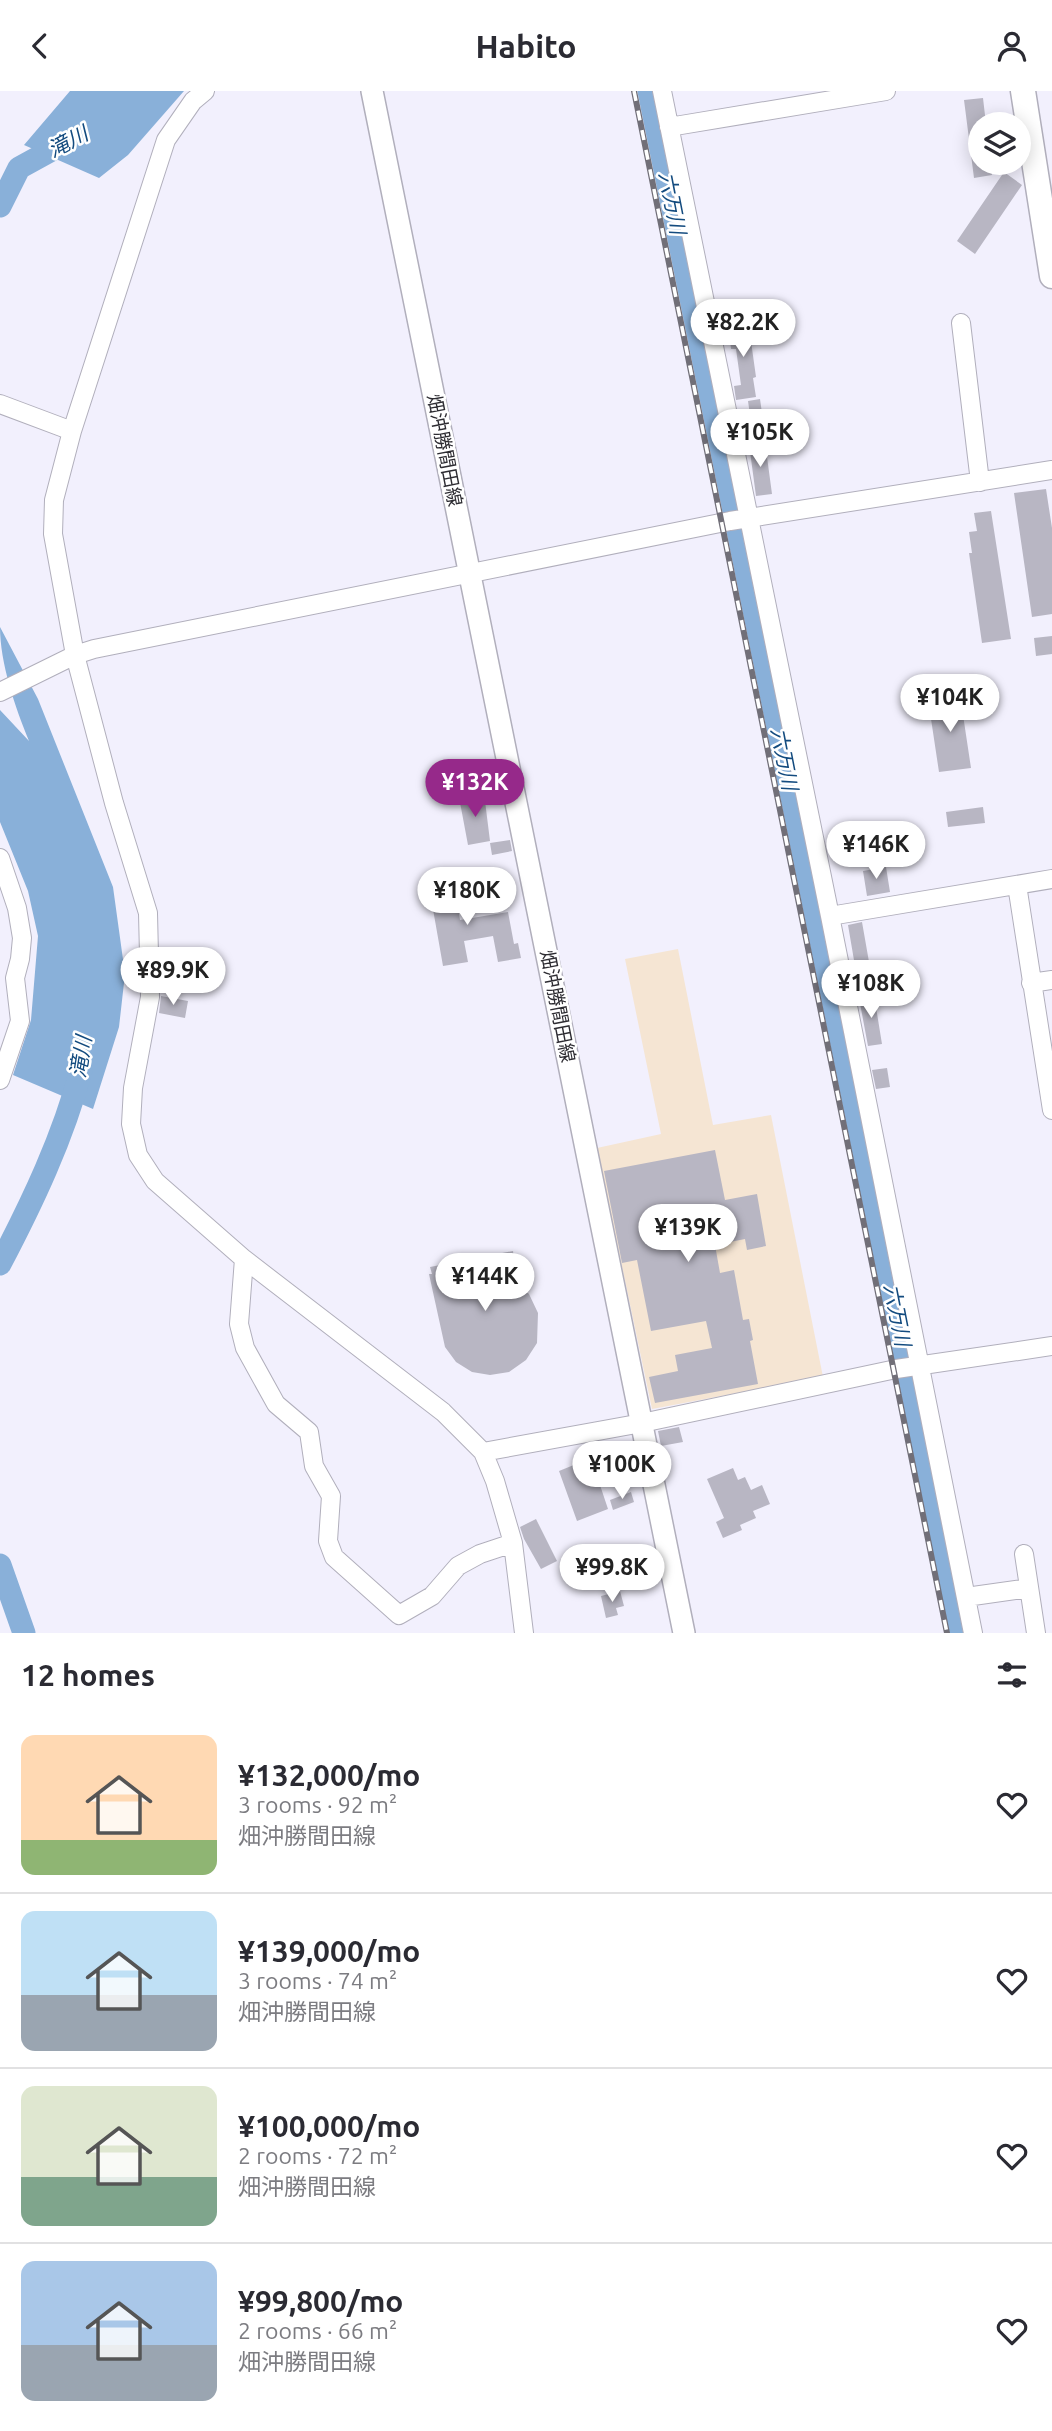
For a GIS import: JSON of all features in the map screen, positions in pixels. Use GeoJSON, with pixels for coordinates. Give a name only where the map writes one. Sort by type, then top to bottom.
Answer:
{"type":"FeatureCollection","features":[{"type":"Feature","properties":{"kind":"highway"},"geometry":{"type":"LineString","coordinates":[[1023,91],[1052,276]]}},
{"type":"Feature","properties":{"kind":"main road","name":"畑沖勝間田線"},"geometry":{"type":"LineString","coordinates":[[372,91],[684,1633]]}},
{"type":"Feature","properties":{"kind":"street"},"geometry":{"type":"LineString","coordinates":[[205,91],[193,101],[166,140],[72,431],[54,500],[52,534],[75,655],[114,803],[148,913],[150,997],[133,1088],[131,1124],[138,1155],[155,1181],[244,1259],[443,1412],[465,1431],[482,1452],[495,1481],[513,1543],[524,1633]]}},
{"type":"Feature","properties":{"kind":"street"},"geometry":{"type":"LineString","coordinates":[[662,91],[739,520],[831,916],[973,1633]]}},
{"type":"Feature","properties":{"kind":"street"},"geometry":{"type":"LineString","coordinates":[[668,127],[887,91]]}},
{"type":"Feature","properties":{"kind":"street"},"geometry":{"type":"LineString","coordinates":[[961,323],[981,482]]}},
{"type":"Feature","properties":{"kind":"street"},"geometry":{"type":"LineString","coordinates":[[0,404],[72,431]]}},
{"type":"Feature","properties":{"kind":"street"},"geometry":{"type":"LineString","coordinates":[[0,692],[75,655],[739,520],[1052,470]]}},
{"type":"Feature","properties":{"kind":"street"},"geometry":{"type":"LineString","coordinates":[[0,858],[17,908],[22,938],[20,958],[7,977],[20,1021],[0,1080]]}},
{"type":"Feature","properties":{"kind":"street"},"geometry":{"type":"LineString","coordinates":[[831,916],[1052,879]]}},
{"type":"Feature","properties":{"kind":"street"},"geometry":{"type":"LineString","coordinates":[[1017,885],[1031,983],[1046,1043],[1052,1110]]}},
{"type":"Feature","properties":{"kind":"street"},"geometry":{"type":"LineString","coordinates":[[1031,983],[1052,980]]}},
{"type":"Feature","properties":{"kind":"street"},"geometry":{"type":"LineString","coordinates":[[244,1259],[239,1324],[245,1348],[276,1404],[309,1432],[314,1466],[331,1496],[328,1541],[334,1557],[399,1615],[432,1596],[458,1566],[480,1554],[513,1543]]}},
{"type":"Feature","properties":{"kind":"street"},"geometry":{"type":"LineString","coordinates":[[482,1452],[642,1423],[901,1369],[1052,1346]]}},
{"type":"Feature","properties":{"kind":"street"},"geometry":{"type":"LineString","coordinates":[[1024,1554],[1036,1633]]}},
{"type":"Feature","properties":{"kind":"street"},"geometry":{"type":"LineString","coordinates":[[966,1597],[1029,1588]]}},
{"type":"Feature","properties":{"kind":"shaded area"},"geometry":{"type":"Polygon","coordinates":[[[678,949],[713,1125],[771,1115],[823,1377],[652,1409],[597,1148],[661,1134],[625,959],[678,949]]]}},
{"type":"Feature","properties":{"kind":"water"},"geometry":{"type":"Polygon","coordinates":[[[70,91],[184,91],[128,155],[99,178],[24,145],[70,91]]]}},
{"type":"Feature","properties":{"kind":"water"},"geometry":{"type":"Polygon","coordinates":[[[0,627],[38,699],[113,887],[125,974],[119,1027],[93,1109],[13,1075],[31,1020],[38,936],[28,891],[0,822],[0,710],[29,741],[9,685],[0,627]]]}},
{"type":"Feature","properties":{"kind":"building"},"geometry":{"type":"Polygon","coordinates":[[[983,98],[985,112],[968,112],[968,131],[964,100],[983,98]]]}},
{"type":"Feature","properties":{"kind":"building"},"geometry":{"type":"Polygon","coordinates":[[[1002,175],[1008,175],[1022,185],[975,254],[957,241],[1002,175]]]}},
{"type":"Feature","properties":{"kind":"building"},"geometry":{"type":"Polygon","coordinates":[[[748,320],[756,397],[736,400],[734,386],[741,385],[736,349],[731,349],[728,323],[748,320]]]}},
{"type":"Feature","properties":{"kind":"building"},"geometry":{"type":"Polygon","coordinates":[[[760,399],[763,420],[751,422],[748,401],[760,399]]]}},
{"type":"Feature","properties":{"kind":"building"},"geometry":{"type":"Polygon","coordinates":[[[765,442],[772,494],[756,496],[749,444],[765,442]]]}},
{"type":"Feature","properties":{"kind":"building"},"geometry":{"type":"Polygon","coordinates":[[[1046,489],[1052,528],[1052,614],[1032,617],[1014,493],[1046,489]]]}},
{"type":"Feature","properties":{"kind":"building"},"geometry":{"type":"Polygon","coordinates":[[[991,511],[1011,639],[982,643],[969,553],[972,553],[969,532],[977,531],[974,513],[991,511]]]}},
{"type":"Feature","properties":{"kind":"building"},"geometry":{"type":"Polygon","coordinates":[[[1052,636],[1052,654],[1036,656],[1034,638],[1052,636]]]}},
{"type":"Feature","properties":{"kind":"building"},"geometry":{"type":"Polygon","coordinates":[[[960,695],[971,768],[939,772],[928,699],[960,695]]]}},
{"type":"Feature","properties":{"kind":"building"},"geometry":{"type":"Polygon","coordinates":[[[484,793],[490,841],[468,845],[459,797],[484,793]]]}},
{"type":"Feature","properties":{"kind":"building"},"geometry":{"type":"Polygon","coordinates":[[[983,807],[985,823],[948,827],[946,812],[983,807]]]}},
{"type":"Feature","properties":{"kind":"building"},"geometry":{"type":"Polygon","coordinates":[[[510,840],[512,851],[492,855],[490,843],[510,840]]]}},
{"type":"Feature","properties":{"kind":"building"},"geometry":{"type":"Polygon","coordinates":[[[886,867],[890,892],[867,896],[863,871],[886,867]]]}},
{"type":"Feature","properties":{"kind":"building"},"geometry":{"type":"Polygon","coordinates":[[[453,877],[460,920],[508,912],[514,944],[518,943],[521,958],[498,962],[493,936],[464,941],[468,962],[443,966],[428,881],[453,877]]]}},
{"type":"Feature","properties":{"kind":"building"},"geometry":{"type":"Polygon","coordinates":[[[862,922],[872,979],[862,981],[860,971],[856,972],[848,925],[862,922]]]}},
{"type":"Feature","properties":{"kind":"building"},"geometry":{"type":"Polygon","coordinates":[[[874,995],[882,1044],[868,1046],[859,998],[874,995]]]}},
{"type":"Feature","properties":{"kind":"building"},"geometry":{"type":"Polygon","coordinates":[[[161,996],[188,1001],[185,1018],[159,1013],[161,996]]]}},
{"type":"Feature","properties":{"kind":"building"},"geometry":{"type":"Polygon","coordinates":[[[887,1068],[890,1087],[876,1089],[872,1070],[887,1068]]]}},
{"type":"Feature","properties":{"kind":"building"},"geometry":{"type":"Polygon","coordinates":[[[715,1150],[725,1200],[757,1194],[766,1246],[747,1250],[745,1239],[715,1245],[720,1273],[734,1270],[743,1320],[749,1319],[758,1384],[655,1403],[649,1377],[678,1371],[675,1355],[712,1348],[706,1321],[651,1331],[637,1260],[622,1263],[604,1171],[715,1150]],[[706,1219],[684,1223],[690,1250],[711,1245],[706,1219]]]}},
{"type":"Feature","properties":{"kind":"building"},"geometry":{"type":"Polygon","coordinates":[[[513,1251],[514,1260],[525,1268],[518,1283],[529,1294],[538,1313],[537,1343],[526,1360],[509,1372],[490,1375],[472,1372],[456,1362],[445,1347],[429,1274],[432,1274],[430,1267],[513,1251]]]}},
{"type":"Feature","properties":{"kind":"building"},"geometry":{"type":"Polygon","coordinates":[[[679,1427],[683,1442],[661,1446],[658,1431],[679,1427]]]}},
{"type":"Feature","properties":{"kind":"building"},"geometry":{"type":"Polygon","coordinates":[[[591,1458],[608,1509],[577,1521],[559,1471],[591,1458]]]}},
{"type":"Feature","properties":{"kind":"building"},"geometry":{"type":"Polygon","coordinates":[[[733,1468],[738,1480],[745,1477],[751,1490],[762,1485],[770,1504],[753,1511],[756,1518],[740,1525],[742,1530],[723,1538],[716,1522],[724,1518],[707,1479],[733,1468]]]}},
{"type":"Feature","properties":{"kind":"building"},"geometry":{"type":"Polygon","coordinates":[[[631,1492],[634,1502],[613,1510],[610,1500],[631,1492]]]}},
{"type":"Feature","properties":{"kind":"building"},"geometry":{"type":"Polygon","coordinates":[[[536,1519],[557,1561],[541,1569],[520,1527],[536,1519]]]}},
{"type":"Feature","properties":{"kind":"building"},"geometry":{"type":"Polygon","coordinates":[[[620,1591],[624,1606],[616,1608],[618,1615],[606,1618],[601,1596],[620,1591]]]}},
{"type":"Feature","properties":{"kind":"waterway","name":"六万川"},"geometry":{"type":"LineString","coordinates":[[649,91],[961,1633]]}},
{"type":"Feature","properties":{"kind":"waterway","name":"滝川"},"geometry":{"type":"LineString","coordinates":[[0,206],[19,168],[70,140]]}},
{"type":"Feature","properties":{"kind":"waterway","name":"滝川"},"geometry":{"type":"LineString","coordinates":[[0,1264],[46,1170],[81,1070]]}},
{"type":"Feature","properties":{"kind":"waterway","name":"滝川"},"geometry":{"type":"LineString","coordinates":[[0,1565],[24,1633]]}},
{"type":"Feature","properties":{"kind":"railway"},"geometry":{"type":"LineString","coordinates":[[634,91],[947,1633]]}}]}
